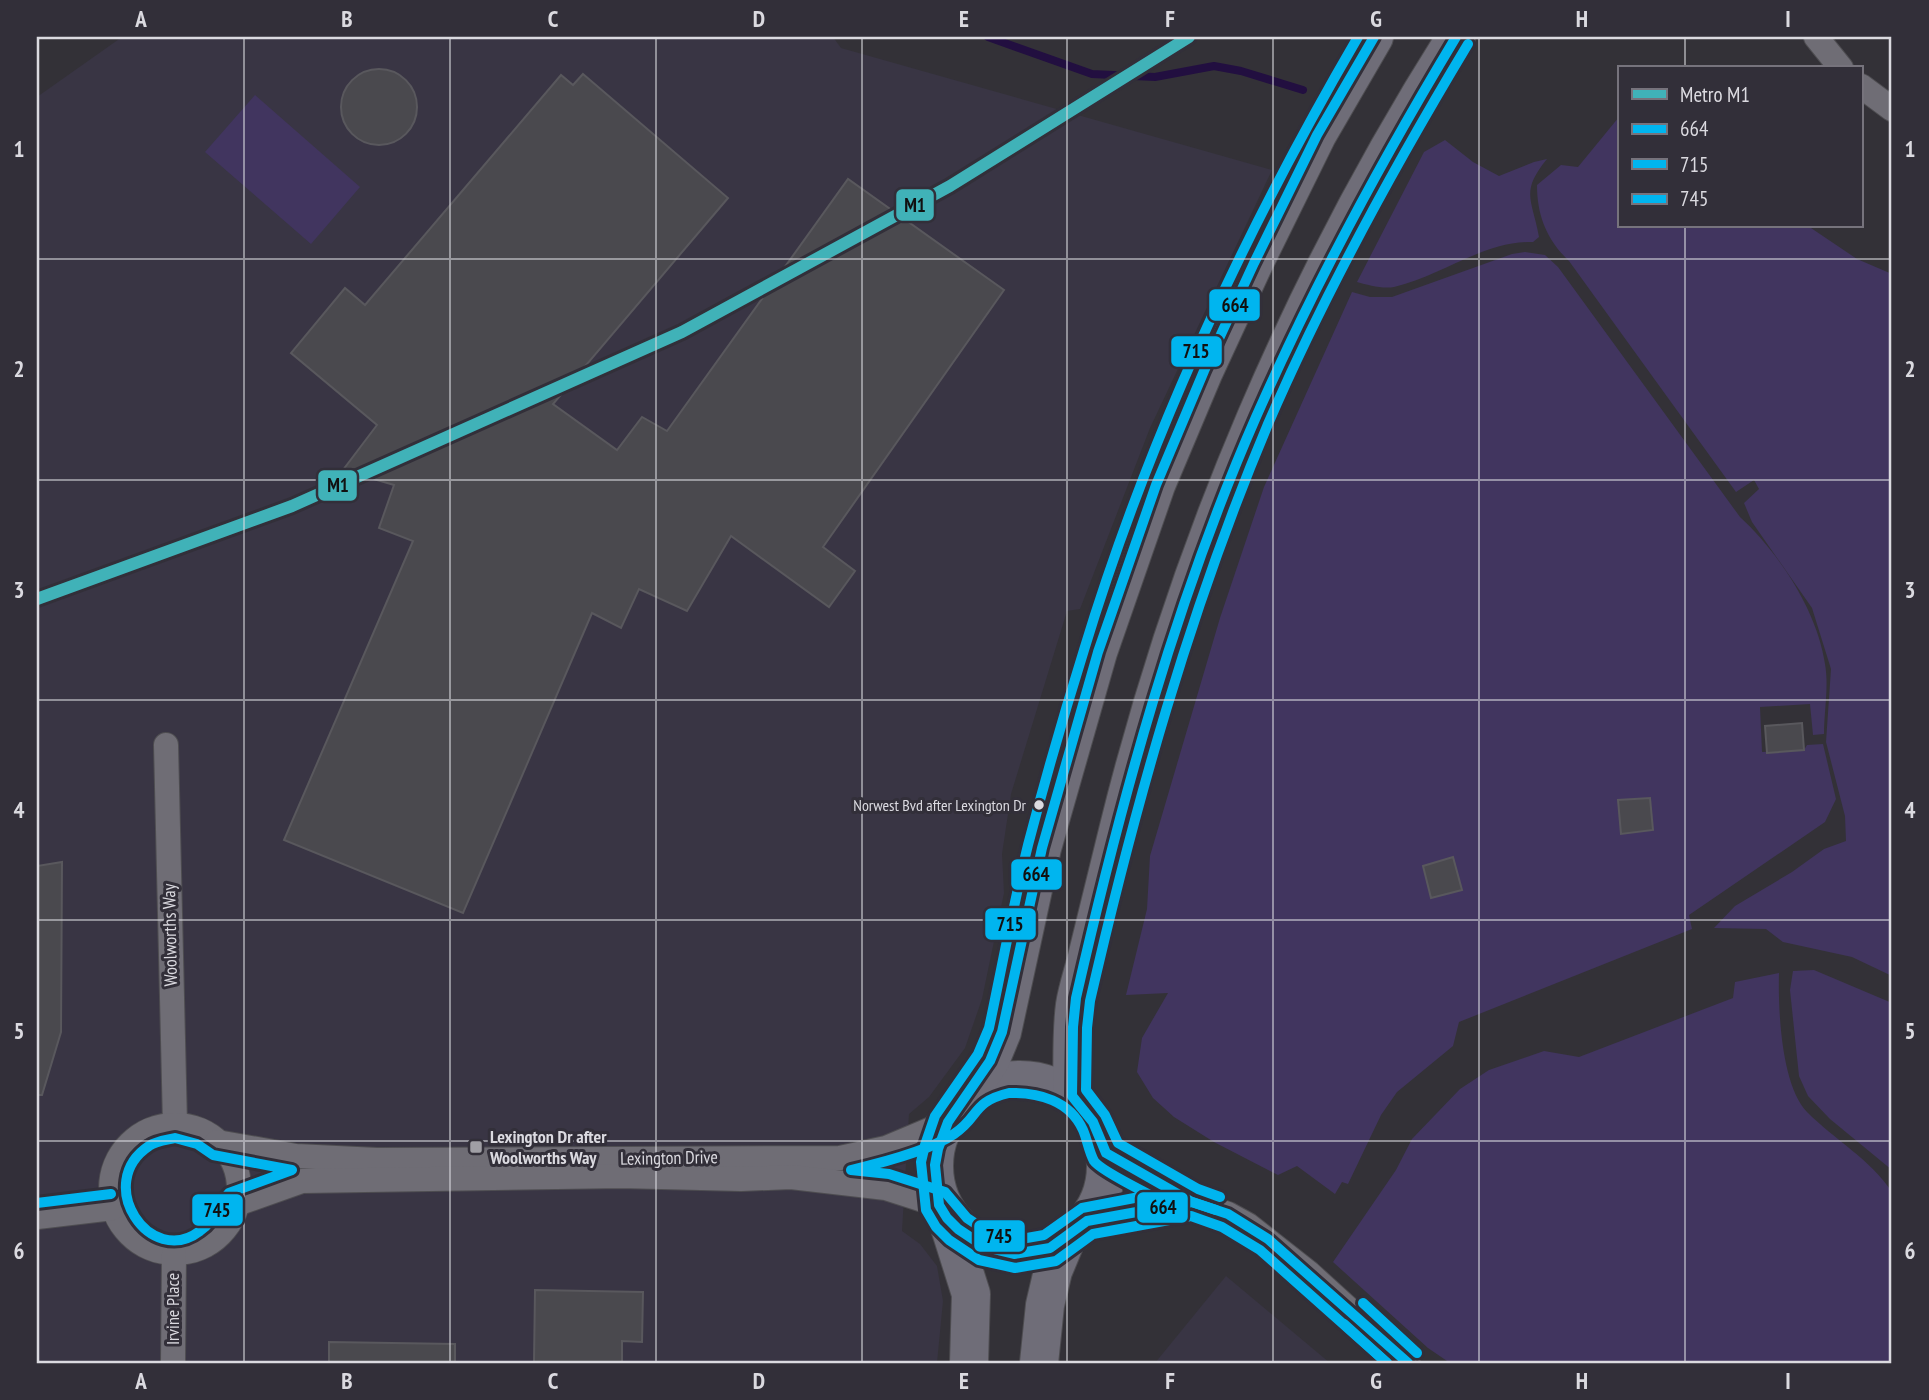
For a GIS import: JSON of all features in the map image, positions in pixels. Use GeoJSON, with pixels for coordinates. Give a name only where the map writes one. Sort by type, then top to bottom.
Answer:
{"type":"FeatureCollection","features":[{"type":"Feature","properties":{"kind":"main road"},"geometry":{"type":"LineString","coordinates":[[969,1363],[971,1294],[943,1212],[935,1165],[942,1133],[990,1061],[1002,1032],[1045,835],[1098,652],[1156,485],[1204,370],[1317,135],[1371,41]]}},
{"type":"Feature","properties":{"kind":"main road"},"geometry":{"type":"LineString","coordinates":[[1072,1096],[1075,1006],[1131,781],[1170,648],[1214,517],[1265,395],[1387,152],[1447,51]]}},
{"type":"Feature","properties":{"kind":"main road"},"geometry":{"type":"LineString","coordinates":[[958,1109],[981,1087],[1000,1080],[1025,1077],[1057,1087],[1086,1108],[1097,1125],[1106,1153],[1098,1201],[1052,1271],[1045,1305],[1039,1363]]}},
{"type":"Feature","properties":{"kind":"main road"},"geometry":{"type":"LineString","coordinates":[[943,1212],[958,1229],[985,1247],[1014,1254],[1050,1248],[1078,1228]]}},
{"type":"Feature","properties":{"kind":"street"},"geometry":{"type":"LineString","coordinates":[[1816,37],[1839,66]]}},
{"type":"Feature","properties":{"kind":"street"},"geometry":{"type":"LineString","coordinates":[[1862,87],[1892,109]]}},
{"type":"Feature","properties":{"kind":"street","name":"Woolworths Way"},"geometry":{"type":"LineString","coordinates":[[166,745],[175,1124]]}},
{"type":"Feature","properties":{"kind":"street","name":"Lexington Drive"},"geometry":{"type":"LineString","coordinates":[[217,1142],[296,1156],[377,1160],[840,1158],[886,1148],[958,1109]]}},
{"type":"Feature","properties":{"kind":"street"},"geometry":{"type":"LineString","coordinates":[[175,1124],[204,1131],[227,1150],[236,1164],[237,1204],[226,1227],[206,1244],[190,1253],[174,1254],[160,1252],[139,1243],[123,1228],[113,1208],[110,1183],[120,1155],[144,1132],[175,1124]]}},
{"type":"Feature","properties":{"kind":"street"},"geometry":{"type":"LineString","coordinates":[[1106,1153],[1192,1202],[1228,1214],[1268,1239],[1310,1273],[1408,1363]]}},
{"type":"Feature","properties":{"kind":"street","name":"Lexington Drive"},"geometry":{"type":"LineString","coordinates":[[237,1204],[302,1181],[621,1176],[803,1178],[886,1188],[943,1212]]}},
{"type":"Feature","properties":{"kind":"street"},"geometry":{"type":"LineString","coordinates":[[1078,1228],[1192,1202]]}},
{"type":"Feature","properties":{"kind":"street"},"geometry":{"type":"LineString","coordinates":[[37,1217],[113,1208]]}},
{"type":"Feature","properties":{"kind":"street","name":"Irvine Place"},"geometry":{"type":"LineString","coordinates":[[173,1363],[174,1254]]}},
{"type":"Feature","properties":{"kind":"shaded area"},"geometry":{"type":"Polygon","coordinates":[[[122,37],[833,37],[841,48],[1272,170],[1150,428],[1080,609],[1067,611],[1011,794],[1002,854],[1004,893],[982,999],[965,1048],[929,1097],[909,1114],[902,1231],[920,1244],[937,1266],[943,1301],[937,1363],[37,1363],[37,97],[122,37]]]}},
{"type":"Feature","properties":{"kind":"shaded area"},"geometry":{"type":"Polygon","coordinates":[[[255,95],[360,187],[311,244],[205,152],[255,95]]]}},
{"type":"Feature","properties":{"kind":"shaded area"},"geometry":{"type":"Polygon","coordinates":[[[1618,118],[1618,228],[1811,228],[1857,259],[1892,274],[1892,976],[1852,957],[1783,942],[1766,929],[1714,928],[1735,906],[1792,872],[1824,849],[1846,841],[1845,816],[1826,742],[1831,669],[1812,608],[1752,522],[1744,503],[1759,489],[1754,480],[1736,492],[1549,236],[1541,217],[1537,185],[1561,165],[1578,167],[1618,118]]]}},
{"type":"Feature","properties":{"kind":"shaded area"},"geometry":{"type":"Polygon","coordinates":[[[1445,140],[1473,162],[1499,176],[1547,159],[1533,180],[1530,196],[1539,237],[1533,242],[1497,247],[1394,287],[1357,282],[1424,152],[1445,140]]]}},
{"type":"Feature","properties":{"kind":"shaded area"},"geometry":{"type":"Polygon","coordinates":[[[1525,252],[1545,255],[1558,267],[1740,517],[1782,565],[1805,603],[1821,644],[1825,664],[1824,734],[1813,735],[1810,704],[1760,707],[1762,752],[1804,750],[1807,745],[1823,744],[1836,799],[1825,822],[1689,915],[1692,929],[1459,1022],[1453,1046],[1397,1092],[1381,1115],[1348,1184],[1342,1182],[1335,1194],[1297,1166],[1278,1175],[1214,1142],[1174,1117],[1153,1098],[1137,1072],[1142,1038],[1168,993],[1126,995],[1147,909],[1150,856],[1220,618],[1264,487],[1352,292],[1370,297],[1392,297],[1512,254],[1525,252]]]}},
{"type":"Feature","properties":{"kind":"shaded area"},"geometry":{"type":"Polygon","coordinates":[[[1814,970],[1892,1003],[1892,1170],[1830,1119],[1808,1096],[1799,1076],[1790,990],[1793,971],[1814,970]]]}},
{"type":"Feature","properties":{"kind":"shaded area"},"geometry":{"type":"Polygon","coordinates":[[[1779,973],[1783,1046],[1786,1066],[1798,1100],[1807,1112],[1873,1170],[1892,1192],[1892,1363],[1450,1363],[1428,1348],[1333,1262],[1396,1170],[1412,1139],[1460,1089],[1489,1070],[1544,1051],[1579,1057],[1733,998],[1735,982],[1779,973]]]}},
{"type":"Feature","properties":{"kind":"shaded area"},"geometry":{"type":"Polygon","coordinates":[[[1226,1276],[1330,1363],[1155,1363],[1226,1276]]]}},
{"type":"Feature","properties":{"kind":"building"},"geometry":{"type":"Polygon","coordinates":[[[379,69],[393,72],[406,80],[414,93],[417,107],[414,121],[406,134],[393,142],[379,145],[365,142],[352,134],[344,121],[341,107],[344,93],[352,80],[365,72],[379,69]]]}},
{"type":"Feature","properties":{"kind":"building"},"geometry":{"type":"Polygon","coordinates":[[[583,74],[728,198],[553,404],[617,450],[642,417],[667,431],[848,179],[1004,290],[823,547],[855,571],[829,607],[731,536],[687,611],[639,589],[621,628],[592,613],[463,913],[284,840],[413,541],[379,528],[394,485],[343,470],[377,425],[291,353],[345,288],[365,305],[561,75],[573,85],[583,74]]]}},
{"type":"Feature","properties":{"kind":"building"},"geometry":{"type":"Polygon","coordinates":[[[1802,723],[1804,750],[1767,753],[1765,726],[1802,723]]]}},
{"type":"Feature","properties":{"kind":"building"},"geometry":{"type":"Polygon","coordinates":[[[1650,798],[1653,830],[1621,834],[1618,800],[1650,798]]]}},
{"type":"Feature","properties":{"kind":"building"},"geometry":{"type":"Polygon","coordinates":[[[1453,857],[1462,890],[1431,898],[1423,866],[1453,857]]]}},
{"type":"Feature","properties":{"kind":"building"},"geometry":{"type":"Polygon","coordinates":[[[62,862],[61,1032],[42,1095],[37,1095],[37,866],[62,862]]]}},
{"type":"Feature","properties":{"kind":"building"},"geometry":{"type":"Polygon","coordinates":[[[535,1290],[643,1292],[642,1342],[622,1341],[622,1363],[534,1363],[535,1290]]]}},
{"type":"Feature","properties":{"kind":"building"},"geometry":{"type":"Polygon","coordinates":[[[329,1342],[455,1344],[455,1363],[329,1363],[329,1342]]]}},
{"type":"Feature","properties":{"kind":"waterway"},"geometry":{"type":"LineString","coordinates":[[988,37],[1092,74],[1155,77],[1214,66],[1241,71],[1303,90]]}},
{"type":"Feature","properties":{"kind":"metro line","name":"M1"},"geometry":{"type":"LineString","coordinates":[[37,599],[292,506],[682,332],[950,186],[1189,37]]}},
{"type":"Feature","properties":{"kind":"transit line","name":"715"},"geometry":{"type":"LineString","coordinates":[[1358,37],[1239,259],[1203,335],[1138,491],[1084,650],[1048,772],[1028,845],[989,1028],[978,1054],[935,1116],[921,1162],[926,1210],[936,1227],[949,1240],[979,1260],[1015,1268],[1056,1261],[1093,1234],[1191,1216],[1222,1227],[1260,1250],[1387,1363]]}},
{"type":"Feature","properties":{"kind":"transit line","name":"664"},"geometry":{"type":"LineString","coordinates":[[1374,37],[1317,135],[1254,263],[1204,371],[1156,485],[1098,652],[1042,848],[1002,1032],[990,1061],[948,1122],[935,1165],[939,1205],[947,1218],[985,1247],[1014,1254],[1050,1248],[1087,1221],[1192,1202],[1228,1214],[1268,1239],[1408,1363]]}},
{"type":"Feature","properties":{"kind":"transit line","name":"664"},"geometry":{"type":"LineString","coordinates":[[1216,1210],[1192,1202],[1106,1153],[1093,1122],[1072,1096],[1076,998],[1131,776],[1152,703],[1175,630],[1227,487],[1278,368],[1325,271],[1375,176],[1456,37]]}},
{"type":"Feature","properties":{"kind":"transit line","name":"715"},"geometry":{"type":"LineString","coordinates":[[1220,1197],[1198,1189],[1118,1143],[1105,1115],[1086,1090],[1090,1001],[1126,854],[1167,708],[1189,636],[1240,494],[1290,375],[1337,278],[1387,183],[1468,44]]}},
{"type":"Feature","properties":{"kind":"transit line","name":"745"},"geometry":{"type":"LineString","coordinates":[[1009,1093],[1031,1094],[1062,1105],[1083,1130],[1094,1161],[1111,1174],[1150,1195],[1082,1208],[1044,1235],[1015,1240],[991,1234],[967,1218],[945,1192],[889,1174],[851,1170],[932,1146],[962,1128],[982,1105],[1009,1093]]}},
{"type":"Feature","properties":{"kind":"transit line","name":"745"},"geometry":{"type":"LineString","coordinates":[[175,1138],[197,1144],[213,1155],[292,1170],[229,1193],[210,1222],[200,1231],[181,1240],[163,1239],[147,1231],[135,1217],[127,1199],[126,1180],[133,1162],[149,1146],[175,1138]]}},
{"type":"Feature","properties":{"kind":"transit line","name":"745"},"geometry":{"type":"LineString","coordinates":[[37,1203],[111,1194]]}},
{"type":"Feature","properties":{"kind":"transit line","name":"745"},"geometry":{"type":"LineString","coordinates":[[1363,1303],[1417,1353]]}},
{"type":"Feature","properties":{"kind":"transit line","name":"745"},"geometry":{"type":"LineString","coordinates":[[1344,1324],[1387,1363]]}},
{"type":"Feature","properties":{"kind":"place","name":"Norwest Bvd after Lexington Dr"},"geometry":{"type":"Point","coordinates":[1039,805]}},
{"type":"Feature","properties":{"kind":"place","name":"Lexington Dr after Woolworths Way"},"geometry":{"type":"Point","coordinates":[476,1147]}}]}
